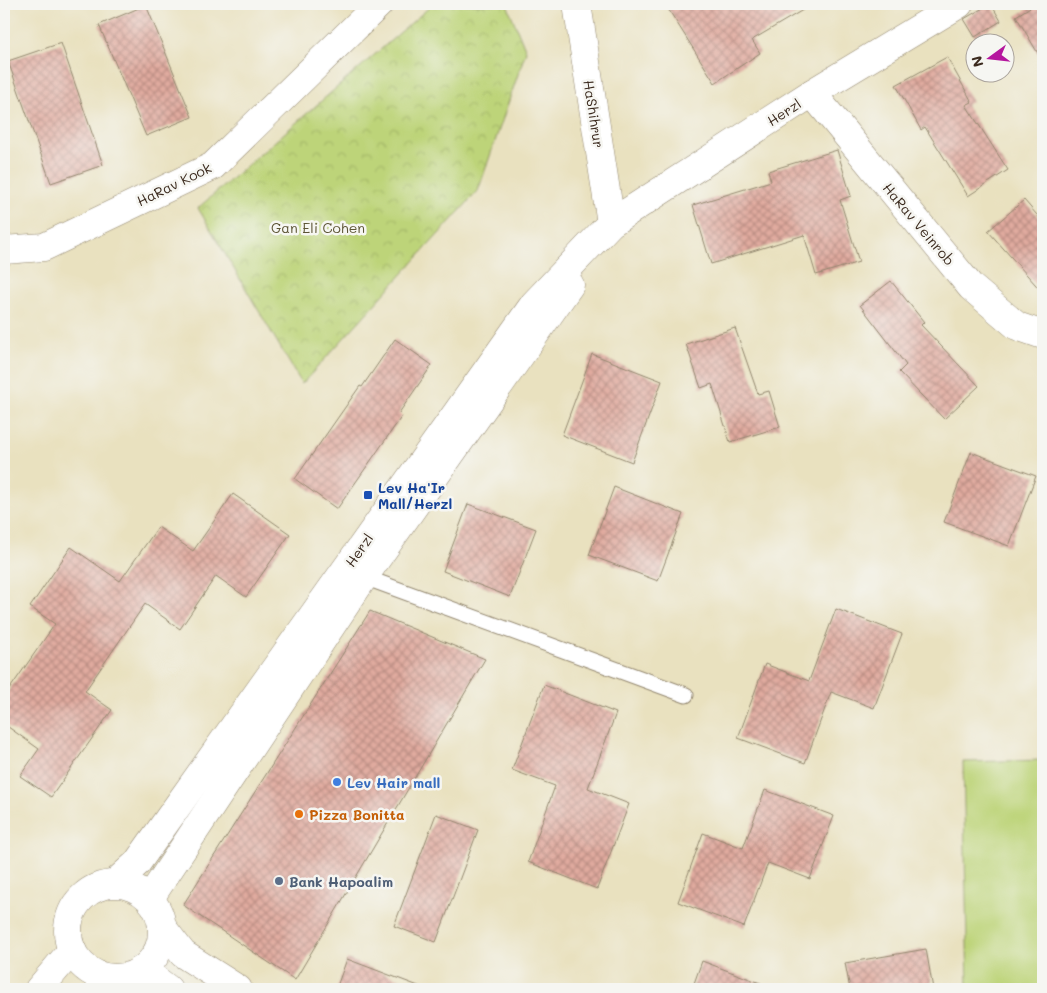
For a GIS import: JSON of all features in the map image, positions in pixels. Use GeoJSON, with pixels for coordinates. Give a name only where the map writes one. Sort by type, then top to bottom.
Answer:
{"type":"FeatureCollection","features":[{"type":"Feature","properties":{"kind":"street","name":"HaRav Kook"},"geometry":{"type":"LineString","coordinates":[[4,250],[44,247],[213,166],[379,4]]}},
{"type":"Feature","properties":{"kind":"street","name":"HaShihrur"},"geometry":{"type":"LineString","coordinates":[[577,4],[611,223]]}},
{"type":"Feature","properties":{"kind":"street","name":"Herzl"},"geometry":{"type":"LineString","coordinates":[[143,970],[107,984],[100,976],[88,970],[72,950],[68,937],[68,923],[72,910],[90,890],[102,885],[115,883],[137,863],[534,304],[611,223],[812,93],[959,4]]}},
{"type":"Feature","properties":{"kind":"street","name":"HaRav Veinrob"},"geometry":{"type":"LineString","coordinates":[[812,93],[971,286],[1017,326],[1043,335]]}},
{"type":"Feature","properties":{"kind":"street","name":"Herzl"},"geometry":{"type":"LineString","coordinates":[[150,898],[364,577],[550,315],[611,223]]}},
{"type":"Feature","properties":{"kind":"street"},"geometry":{"type":"LineString","coordinates":[[115,883],[128,884],[150,898],[156,906],[163,928],[183,954],[238,989]]}},
{"type":"Feature","properties":{"kind":"street"},"geometry":{"type":"LineString","coordinates":[[163,928],[162,944],[154,958],[143,970],[168,989]]}},
{"type":"Feature","properties":{"kind":"street"},"geometry":{"type":"LineString","coordinates":[[40,989],[72,950]]}},
{"type":"Feature","properties":{"kind":"lane"},"geometry":{"type":"LineString","coordinates":[[364,577],[686,695]]}},
{"type":"Feature","properties":{"kind":"green space","name":"Gan Eli Cohen"},"geometry":{"type":"Polygon","coordinates":[[[433,4],[507,4],[526,51],[478,191],[302,384],[198,208],[433,4]]]}},
{"type":"Feature","properties":{"kind":"green space"},"geometry":{"type":"Polygon","coordinates":[[[1043,760],[1043,989],[968,989],[963,762],[1043,760]]]}},
{"type":"Feature","properties":{"kind":"building"},"geometry":{"type":"Polygon","coordinates":[[[665,4],[813,4],[752,40],[760,53],[715,83],[665,4]]]}},
{"type":"Feature","properties":{"kind":"building"},"geometry":{"type":"Polygon","coordinates":[[[991,4],[1001,21],[983,32],[972,32],[964,19],[991,4]]]}},
{"type":"Feature","properties":{"kind":"building"},"geometry":{"type":"Polygon","coordinates":[[[1035,4],[1043,4],[1043,62],[1016,16],[1035,4]]]}},
{"type":"Feature","properties":{"kind":"building"},"geometry":{"type":"Polygon","coordinates":[[[146,5],[192,117],[146,136],[99,25],[146,5]]]}},
{"type":"Feature","properties":{"kind":"building"},"geometry":{"type":"Polygon","coordinates":[[[61,43],[103,165],[51,183],[8,61],[61,43]]]}},
{"type":"Feature","properties":{"kind":"building"},"geometry":{"type":"Polygon","coordinates":[[[947,57],[972,102],[966,105],[1008,170],[968,196],[925,127],[921,130],[896,85],[947,57]]]}},
{"type":"Feature","properties":{"kind":"building"},"geometry":{"type":"Polygon","coordinates":[[[837,150],[851,196],[840,200],[859,262],[816,275],[804,235],[711,264],[693,205],[771,181],[768,171],[837,150]]]}},
{"type":"Feature","properties":{"kind":"building"},"geometry":{"type":"Polygon","coordinates":[[[1024,200],[1043,222],[1043,293],[988,231],[1024,200]]]}},
{"type":"Feature","properties":{"kind":"building"},"geometry":{"type":"Polygon","coordinates":[[[891,281],[924,322],[921,325],[979,386],[944,419],[899,372],[906,365],[860,305],[891,281]]]}},
{"type":"Feature","properties":{"kind":"building"},"geometry":{"type":"Polygon","coordinates":[[[735,328],[758,394],[769,391],[780,427],[730,442],[712,384],[701,388],[686,344],[735,328]]]}},
{"type":"Feature","properties":{"kind":"building"},"geometry":{"type":"Polygon","coordinates":[[[395,339],[432,365],[399,413],[402,416],[337,509],[295,479],[395,339]]]}},
{"type":"Feature","properties":{"kind":"building"},"geometry":{"type":"Polygon","coordinates":[[[592,354],[662,381],[632,462],[562,435],[592,354]]]}},
{"type":"Feature","properties":{"kind":"building"},"geometry":{"type":"Polygon","coordinates":[[[971,452],[1036,476],[1009,546],[944,522],[971,452]]]}},
{"type":"Feature","properties":{"kind":"building"},"geometry":{"type":"Polygon","coordinates":[[[614,487],[683,514],[658,581],[589,555],[614,487]]]}},
{"type":"Feature","properties":{"kind":"building"},"geometry":{"type":"Polygon","coordinates":[[[233,494],[290,534],[246,597],[216,576],[180,629],[145,604],[85,691],[112,710],[51,797],[20,776],[39,749],[4,724],[4,697],[55,624],[30,607],[71,547],[120,581],[158,527],[193,551],[233,494]]]}},
{"type":"Feature","properties":{"kind":"building"},"geometry":{"type":"Polygon","coordinates":[[[468,504],[536,529],[510,597],[443,571],[468,504]]]}},
{"type":"Feature","properties":{"kind":"building"},"geometry":{"type":"Polygon","coordinates":[[[836,609],[902,634],[874,708],[831,692],[805,763],[738,738],[765,664],[809,681],[836,609]]]}},
{"type":"Feature","properties":{"kind":"building","name":"Lev Hair mall"},"geometry":{"type":"Polygon","coordinates":[[[370,611],[485,659],[295,980],[183,905],[370,611]]]}},
{"type":"Feature","properties":{"kind":"building"},"geometry":{"type":"Polygon","coordinates":[[[544,685],[616,713],[588,788],[629,804],[597,889],[528,862],[555,786],[512,770],[544,685]]]}},
{"type":"Feature","properties":{"kind":"building"},"geometry":{"type":"Polygon","coordinates":[[[765,790],[834,816],[810,879],[768,863],[744,927],[678,902],[703,833],[743,848],[765,790]]]}},
{"type":"Feature","properties":{"kind":"building"},"geometry":{"type":"Polygon","coordinates":[[[436,814],[478,830],[436,942],[394,926],[436,814]]]}},
{"type":"Feature","properties":{"kind":"building"},"geometry":{"type":"Polygon","coordinates":[[[926,949],[933,989],[850,989],[845,963],[926,949]]]}},
{"type":"Feature","properties":{"kind":"building"},"geometry":{"type":"Polygon","coordinates":[[[347,959],[421,987],[421,989],[336,989],[347,959]]]}},
{"type":"Feature","properties":{"kind":"building"},"geometry":{"type":"Polygon","coordinates":[[[702,961],[771,987],[770,989],[692,989],[702,961]]]}},
{"type":"Feature","properties":{"kind":"place","name":"Lev Ha'Ir Mall/Herzl"},"geometry":{"type":"Point","coordinates":[368,495]}},
{"type":"Feature","properties":{"kind":"place","name":"Lev Hair mall"},"geometry":{"type":"Point","coordinates":[337,782]}},
{"type":"Feature","properties":{"kind":"place","name":"Pizza Bonitta"},"geometry":{"type":"Point","coordinates":[299,814]}},
{"type":"Feature","properties":{"kind":"place","name":"Bank Hapoalim"},"geometry":{"type":"Point","coordinates":[279,881]}}]}
